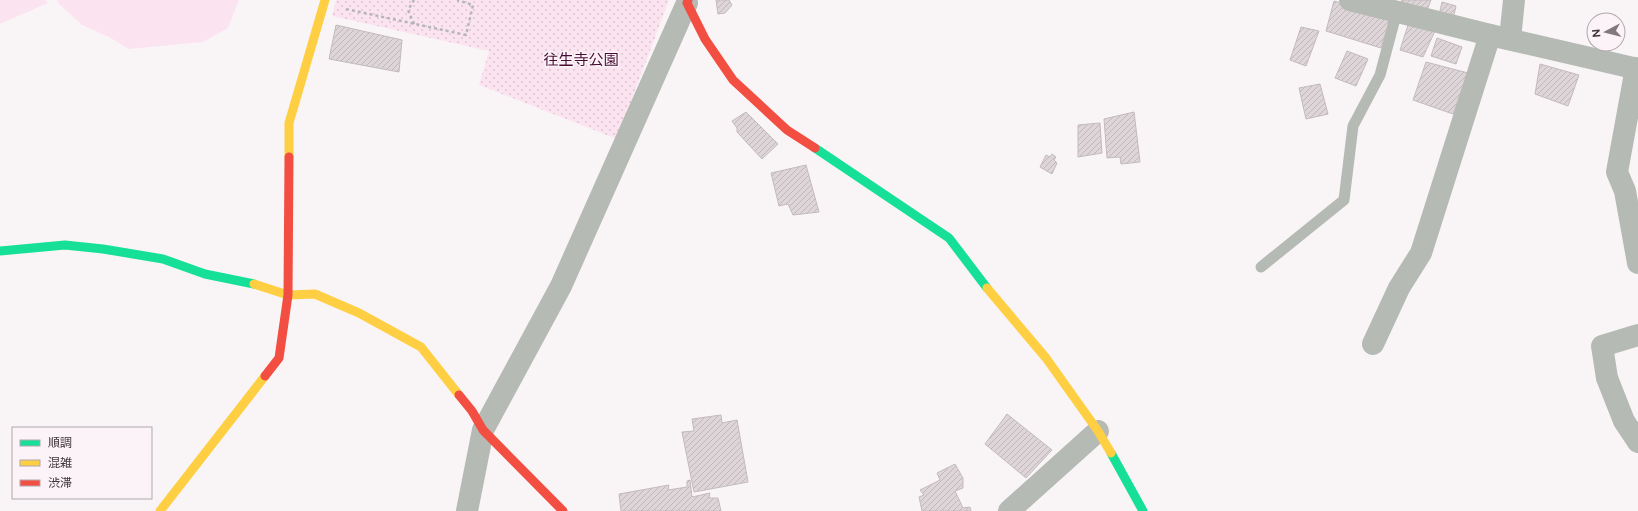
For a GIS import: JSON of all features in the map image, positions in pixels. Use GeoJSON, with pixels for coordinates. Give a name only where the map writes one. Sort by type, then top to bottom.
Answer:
{"type":"FeatureCollection","features":[{"type":"Feature","properties":{"kind":"street"},"geometry":{"type":"LineString","coordinates":[[1350,0],[1500,37],[1637,68],[1617,172],[1625,192],[1638,263]]}},
{"type":"Feature","properties":{"kind":"street"},"geometry":{"type":"LineString","coordinates":[[1373,344],[1399,288],[1421,253],[1514,0]]}},
{"type":"Feature","properties":{"kind":"street"},"geometry":{"type":"LineString","coordinates":[[467,511],[483,430],[561,286],[687,1]]}},
{"type":"Feature","properties":{"kind":"street"},"geometry":{"type":"LineString","coordinates":[[687,1],[705,39],[733,80],[787,130],[948,238],[1008,314],[1046,358],[1098,431],[1143,511]]}},
{"type":"Feature","properties":{"kind":"street"},"geometry":{"type":"LineString","coordinates":[[160,511],[279,358],[288,295],[289,123],[324,2]]}},
{"type":"Feature","properties":{"kind":"street"},"geometry":{"type":"LineString","coordinates":[[0,251],[65,246],[103,249],[163,258],[205,274],[260,285],[288,295],[315,294],[359,313],[421,347],[472,410],[483,430],[562,511]]}},
{"type":"Feature","properties":{"kind":"street"},"geometry":{"type":"LineString","coordinates":[[1638,335],[1602,346],[1607,378],[1624,421],[1638,442]]}},
{"type":"Feature","properties":{"kind":"street"},"geometry":{"type":"LineString","coordinates":[[1009,511],[1098,431]]}},
{"type":"Feature","properties":{"kind":"lane"},"geometry":{"type":"LineString","coordinates":[[1261,267],[1344,200],[1353,126],[1380,75],[1397,11]]}},
{"type":"Feature","properties":{"kind":"path"},"geometry":{"type":"LineString","coordinates":[[414,0],[408,10],[414,24]]}},
{"type":"Feature","properties":{"kind":"path"},"geometry":{"type":"LineString","coordinates":[[324,2],[466,35],[473,5],[457,0]]}},
{"type":"Feature","properties":{"kind":"green space"},"geometry":{"type":"Polygon","coordinates":[[[0,0],[46,0],[48,3],[0,24],[0,0]]]}},
{"type":"Feature","properties":{"kind":"green space"},"geometry":{"type":"Polygon","coordinates":[[[57,0],[239,0],[228,28],[203,42],[129,49],[109,37],[82,25],[59,4],[57,0]]]}},
{"type":"Feature","properties":{"kind":"green space","name":"往生寺公園"},"geometry":{"type":"Polygon","coordinates":[[[336,0],[669,0],[617,139],[479,85],[489,51],[332,16],[336,0]]]}},
{"type":"Feature","properties":{"kind":"building"},"geometry":{"type":"Polygon","coordinates":[[[716,0],[729,0],[732,5],[725,13],[718,14],[716,0]]]}},
{"type":"Feature","properties":{"kind":"building"},"geometry":{"type":"Polygon","coordinates":[[[1402,0],[1431,0],[1427,10],[1401,2],[1402,0]]]}},
{"type":"Feature","properties":{"kind":"building"},"geometry":{"type":"Polygon","coordinates":[[[1334,1],[1391,16],[1381,48],[1326,31],[1334,1]]]}},
{"type":"Feature","properties":{"kind":"building"},"geometry":{"type":"Polygon","coordinates":[[[1442,2],[1456,6],[1453,19],[1439,15],[1442,2]]]}},
{"type":"Feature","properties":{"kind":"building"},"geometry":{"type":"Polygon","coordinates":[[[1409,22],[1435,31],[1423,57],[1400,50],[1409,22]]]}},
{"type":"Feature","properties":{"kind":"building"},"geometry":{"type":"Polygon","coordinates":[[[336,25],[402,40],[399,72],[329,59],[336,25]]]}},
{"type":"Feature","properties":{"kind":"building"},"geometry":{"type":"Polygon","coordinates":[[[1301,27],[1319,31],[1306,66],[1290,60],[1301,27]]]}},
{"type":"Feature","properties":{"kind":"building"},"geometry":{"type":"Polygon","coordinates":[[[1437,38],[1462,47],[1456,64],[1431,56],[1437,38]]]}},
{"type":"Feature","properties":{"kind":"building"},"geometry":{"type":"Polygon","coordinates":[[[1347,51],[1368,59],[1356,86],[1335,78],[1347,51]]]}},
{"type":"Feature","properties":{"kind":"building"},"geometry":{"type":"Polygon","coordinates":[[[1426,62],[1468,73],[1453,114],[1413,100],[1426,62]]]}},
{"type":"Feature","properties":{"kind":"building"},"geometry":{"type":"Polygon","coordinates":[[[1540,64],[1579,75],[1568,106],[1535,94],[1540,64]]]}},
{"type":"Feature","properties":{"kind":"building"},"geometry":{"type":"Polygon","coordinates":[[[1320,84],[1328,114],[1306,119],[1299,88],[1320,84]]]}},
{"type":"Feature","properties":{"kind":"building"},"geometry":{"type":"Polygon","coordinates":[[[746,112],[778,144],[762,159],[737,132],[737,128],[732,121],[746,112]]]}},
{"type":"Feature","properties":{"kind":"building"},"geometry":{"type":"Polygon","coordinates":[[[1134,112],[1140,162],[1121,164],[1120,157],[1107,158],[1104,119],[1134,112]]]}},
{"type":"Feature","properties":{"kind":"building"},"geometry":{"type":"Polygon","coordinates":[[[1100,123],[1102,153],[1078,157],[1078,125],[1100,123]]]}},
{"type":"Feature","properties":{"kind":"building"},"geometry":{"type":"Polygon","coordinates":[[[1052,154],[1056,157],[1054,160],[1057,163],[1052,174],[1040,167],[1046,155],[1050,157],[1052,154]]]}},
{"type":"Feature","properties":{"kind":"building"},"geometry":{"type":"Polygon","coordinates":[[[806,165],[819,212],[793,215],[788,204],[779,206],[771,173],[806,165]]]}},
{"type":"Feature","properties":{"kind":"building"},"geometry":{"type":"Polygon","coordinates":[[[1007,414],[1052,450],[1026,478],[985,444],[1007,414]]]}},
{"type":"Feature","properties":{"kind":"building"},"geometry":{"type":"Polygon","coordinates":[[[721,415],[722,423],[737,420],[748,482],[694,492],[682,432],[694,431],[692,419],[721,415]]]}},
{"type":"Feature","properties":{"kind":"building"},"geometry":{"type":"Polygon","coordinates":[[[955,464],[963,478],[963,488],[955,491],[963,508],[970,507],[971,511],[922,511],[919,497],[924,495],[920,490],[940,480],[937,473],[955,464]]]}},
{"type":"Feature","properties":{"kind":"building"},"geometry":{"type":"Polygon","coordinates":[[[690,480],[692,497],[710,493],[709,498],[718,498],[721,511],[621,511],[619,494],[669,485],[668,490],[687,487],[687,481],[690,480]]]}},
{"type":"Feature","properties":{"kind":"traffic: fast"},"geometry":{"type":"LineString","coordinates":[[815,148],[949,238],[987,288]]}},
{"type":"Feature","properties":{"kind":"traffic: fast"},"geometry":{"type":"LineString","coordinates":[[0,251],[65,245],[103,249],[163,259],[205,274],[254,284]]}},
{"type":"Feature","properties":{"kind":"traffic: fast"},"geometry":{"type":"LineString","coordinates":[[1111,453],[1143,511]]}},
{"type":"Feature","properties":{"kind":"traffic: slow"},"geometry":{"type":"LineString","coordinates":[[289,157],[289,123],[325,0]]}},
{"type":"Feature","properties":{"kind":"traffic: slow"},"geometry":{"type":"LineString","coordinates":[[254,284],[288,295],[315,294],[359,313],[421,347],[459,395]]}},
{"type":"Feature","properties":{"kind":"traffic: slow"},"geometry":{"type":"LineString","coordinates":[[987,288],[1046,358],[1098,431],[1111,453]]}},
{"type":"Feature","properties":{"kind":"traffic: slow"},"geometry":{"type":"LineString","coordinates":[[160,511],[265,376]]}},
{"type":"Feature","properties":{"kind":"traffic: jam"},"geometry":{"type":"LineString","coordinates":[[688,0],[687,3],[705,39],[733,80],[787,130],[815,148]]}},
{"type":"Feature","properties":{"kind":"traffic: jam"},"geometry":{"type":"LineString","coordinates":[[265,376],[279,358],[288,295],[289,157]]}},
{"type":"Feature","properties":{"kind":"traffic: jam"},"geometry":{"type":"LineString","coordinates":[[459,395],[472,411],[483,430],[563,511]]}}]}
